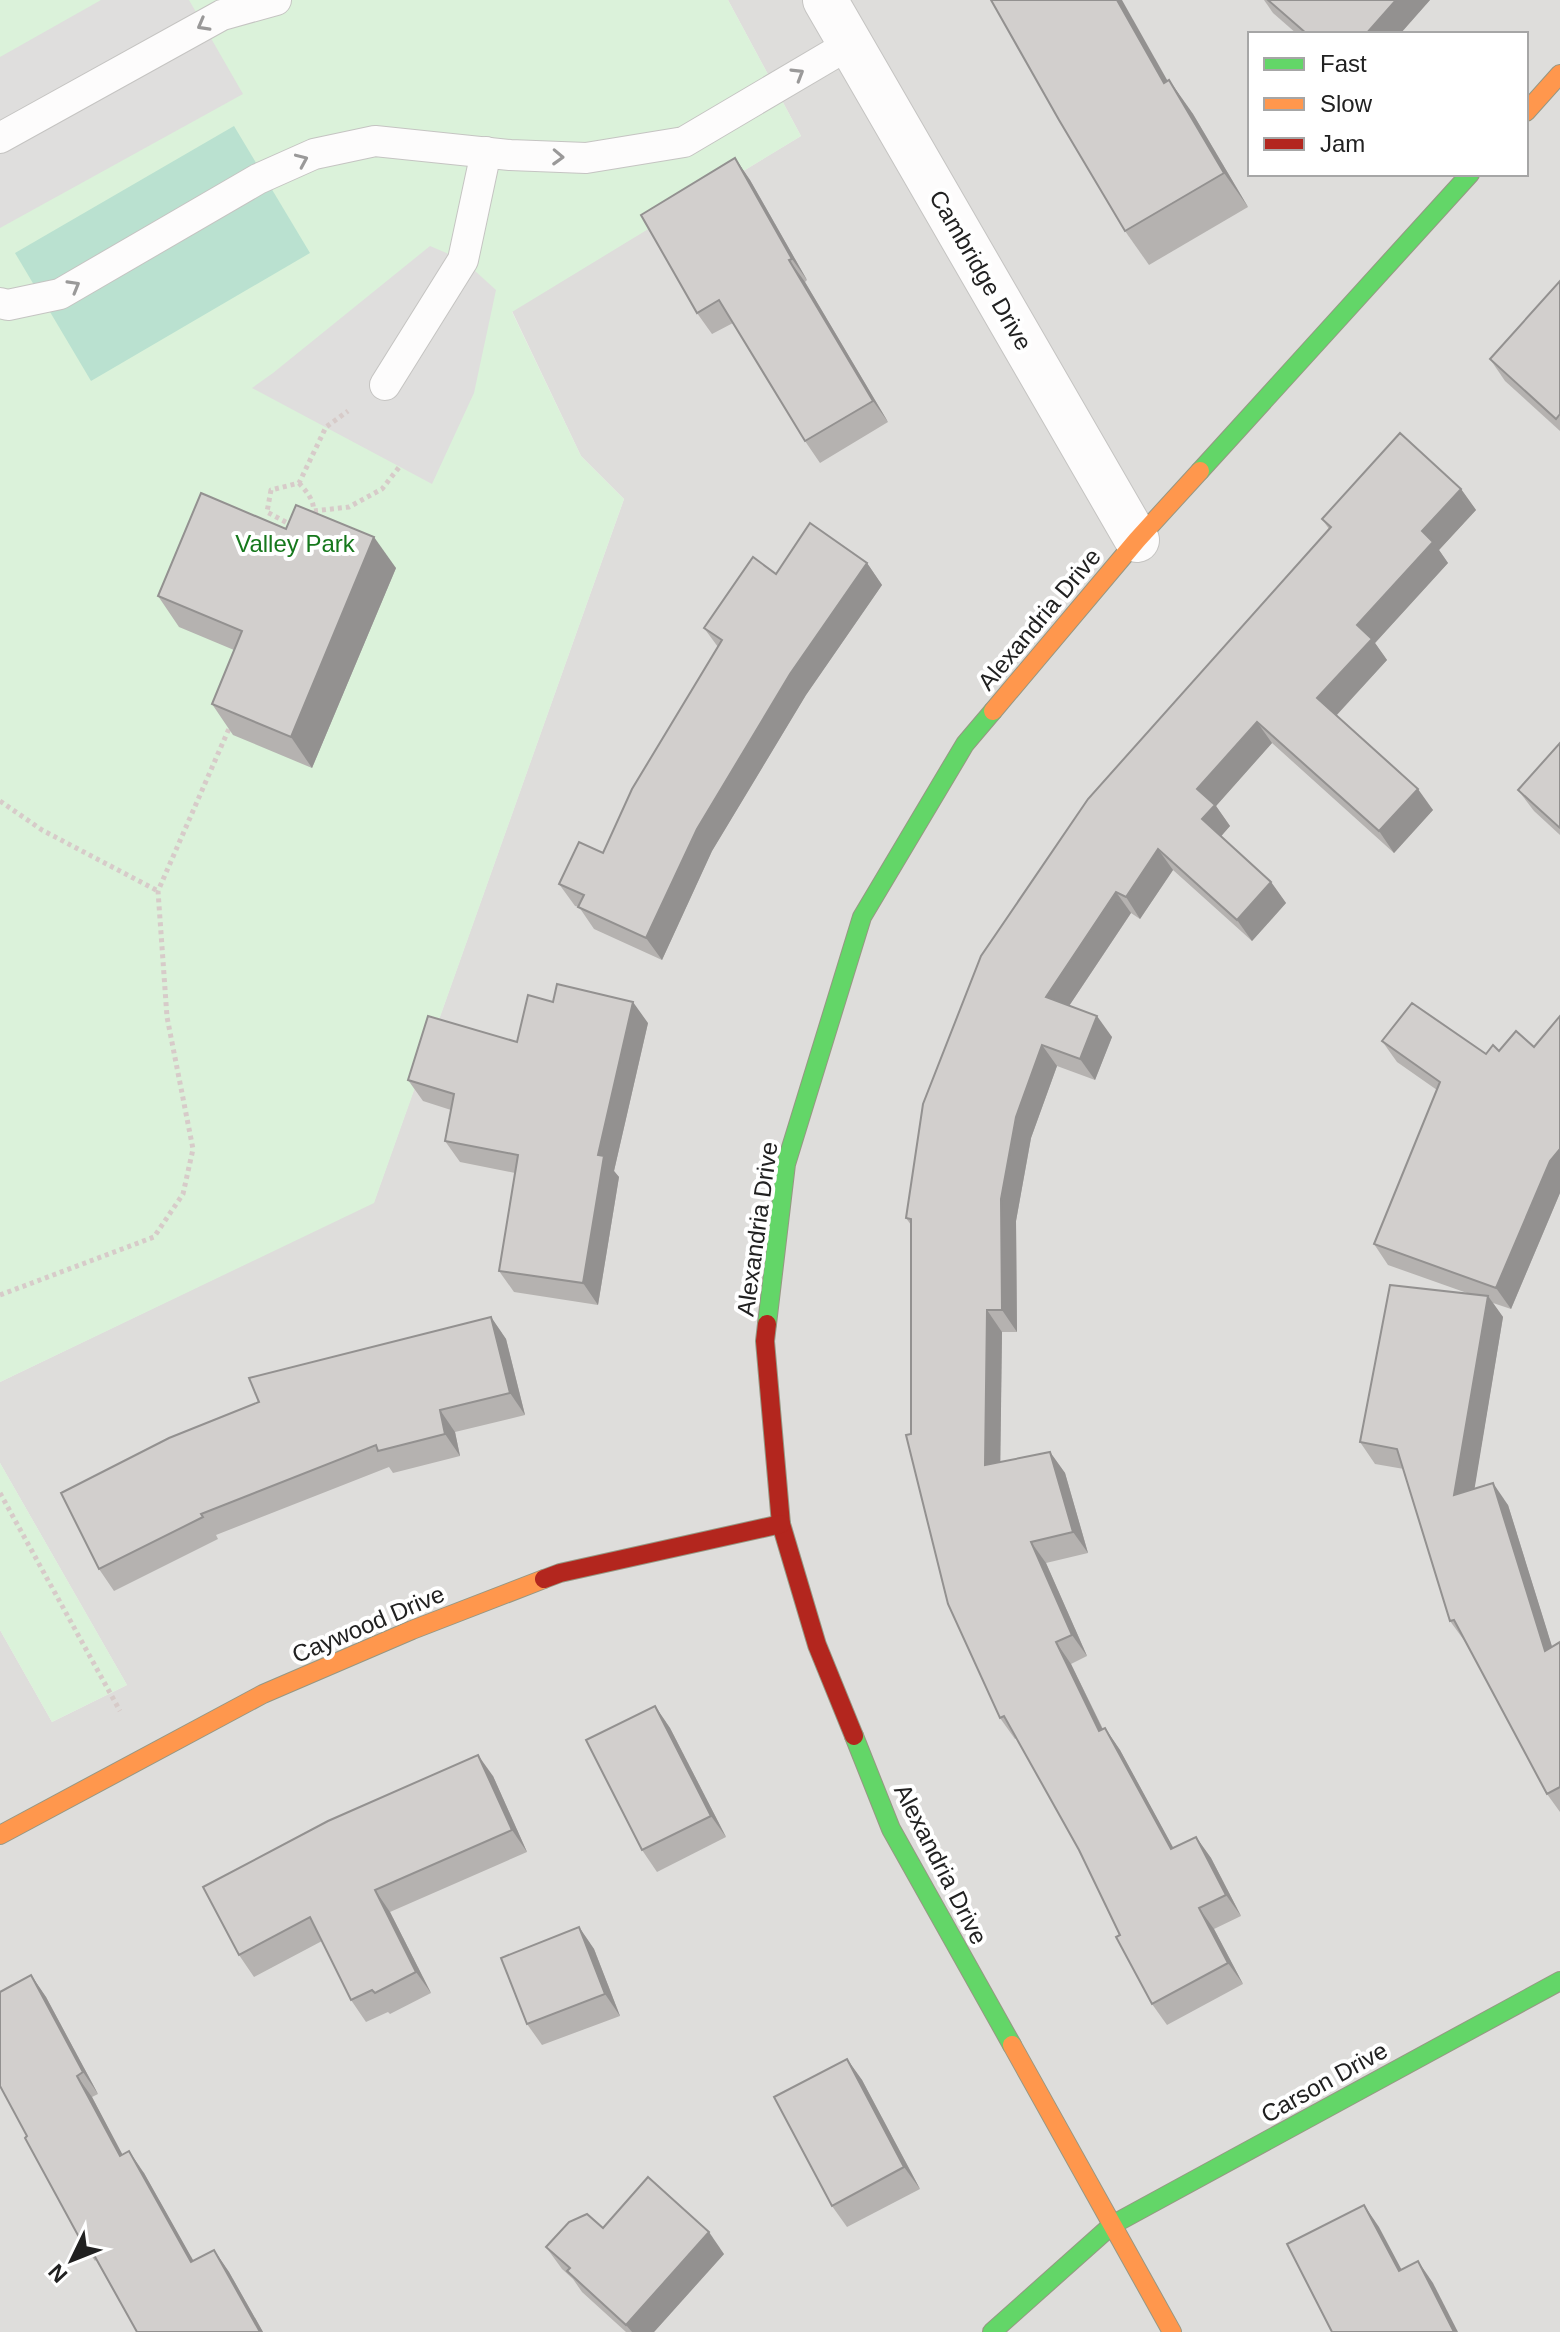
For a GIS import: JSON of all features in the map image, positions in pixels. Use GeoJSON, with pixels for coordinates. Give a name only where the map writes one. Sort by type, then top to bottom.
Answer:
{"type":"FeatureCollection","features":[{"type":"Feature","properties":{"kind":"street","name":"Cambridge Drive"},"geometry":{"type":"LineString","coordinates":[[825,0],[1137,540]]}},
{"type":"Feature","properties":{"kind":"street"},"geometry":{"type":"LineString","coordinates":[[1528,110],[1560,74]]}},
{"type":"Feature","properties":{"kind":"street","name":"Alexandria Drive"},"geometry":{"type":"LineString","coordinates":[[1172,2332],[891,1829],[817,1645],[781,1524],[765,1341],[786,1164],[862,917],[965,744],[1137,540],[1468,176]]}},
{"type":"Feature","properties":{"kind":"street","name":"Caywood Drive"},"geometry":{"type":"LineString","coordinates":[[0,1835],[263,1694],[412,1630],[560,1573],[781,1524]]}},
{"type":"Feature","properties":{"kind":"street","name":"Carson Drive"},"geometry":{"type":"LineString","coordinates":[[992,2332],[1112,2225],[1560,1981]]}},
{"type":"Feature","properties":{"kind":"lane"},"geometry":{"type":"LineString","coordinates":[[0,138],[222,15],[276,0]]}},
{"type":"Feature","properties":{"kind":"lane"},"geometry":{"type":"LineString","coordinates":[[0,303],[8,305],[60,294],[258,179],[314,154],[375,141],[510,155],[586,158],[684,142],[850,44]]}},
{"type":"Feature","properties":{"kind":"lane"},"geometry":{"type":"LineString","coordinates":[[385,385],[463,260],[486,152]]}},
{"type":"Feature","properties":{"kind":"path"},"geometry":{"type":"LineString","coordinates":[[299,483],[326,427],[385,385]]}},
{"type":"Feature","properties":{"kind":"path"},"geometry":{"type":"LineString","coordinates":[[314,511],[349,507],[382,489],[400,466]]}},
{"type":"Feature","properties":{"kind":"path"},"geometry":{"type":"LineString","coordinates":[[299,483],[310,496],[314,511],[310,522]]}},
{"type":"Feature","properties":{"kind":"path"},"geometry":{"type":"LineString","coordinates":[[297,528],[267,512],[271,490],[299,483]]}},
{"type":"Feature","properties":{"kind":"path"},"geometry":{"type":"LineString","coordinates":[[0,1295],[154,1237],[183,1194],[193,1149],[167,1017],[158,891],[232,722]]}},
{"type":"Feature","properties":{"kind":"path"},"geometry":{"type":"LineString","coordinates":[[0,801],[42,830],[158,891]]}},
{"type":"Feature","properties":{"kind":"path"},"geometry":{"type":"LineString","coordinates":[[0,1493],[100,1677],[147,1756]]}},
{"type":"Feature","properties":{"kind":"shaded area"},"geometry":{"type":"Polygon","coordinates":[[[101,0],[189,0],[243,94],[0,228],[0,57],[101,0]]]}},
{"type":"Feature","properties":{"kind":"shaded area"},"geometry":{"type":"Polygon","coordinates":[[[728,0],[1560,0],[1560,2332],[0,2332],[0,1630],[52,1722],[127,1685],[0,1463],[0,1382],[374,1202],[624,499],[581,456],[512,311],[801,136],[728,0]]]}},
{"type":"Feature","properties":{"kind":"shaded area"},"geometry":{"type":"Polygon","coordinates":[[[430,246],[463,260],[496,290],[474,393],[432,484],[252,388],[430,246]]]}},
{"type":"Feature","properties":{"kind":"green space","name":"Valley Park"},"geometry":{"type":"Polygon","coordinates":[[[0,0],[728,0],[801,136],[512,312],[581,456],[624,499],[374,1203],[0,1382],[0,0]]]}},
{"type":"Feature","properties":{"kind":"green space"},"geometry":{"type":"Polygon","coordinates":[[[234,126],[310,253],[91,381],[15,253],[234,126]]]}},
{"type":"Feature","properties":{"kind":"green space"},"geometry":{"type":"Polygon","coordinates":[[[0,1463],[127,1685],[52,1722],[0,1630],[0,1463]]]}},
{"type":"Feature","properties":{"kind":"building"},"geometry":{"type":"Polygon","coordinates":[[[991,0],[1117,0],[1164,83],[1169,80],[1224,173],[1125,231],[991,0]]]}},
{"type":"Feature","properties":{"kind":"building"},"geometry":{"type":"Polygon","coordinates":[[[1268,0],[1396,0],[1368,32],[1305,32],[1268,0]]]}},
{"type":"Feature","properties":{"kind":"building"},"geometry":{"type":"Polygon","coordinates":[[[735,158],[792,259],[789,260],[873,401],[805,441],[719,300],[697,313],[641,215],[735,158]]]}},
{"type":"Feature","properties":{"kind":"building"},"geometry":{"type":"Polygon","coordinates":[[[1560,281],[1560,414],[1556,419],[1490,359],[1560,281]]]}},
{"type":"Feature","properties":{"kind":"building"},"geometry":{"type":"Polygon","coordinates":[[[1400,433],[1461,489],[1422,531],[1433,542],[1357,625],[1372,639],[1317,698],[1418,789],[1379,831],[1257,722],[1197,789],[1215,805],[1202,819],[1271,882],[1237,920],[1158,849],[1126,897],[1116,892],[1046,997],[1097,1016],[1080,1059],[1042,1045],[1016,1117],[1001,1199],[1002,1310],[987,1310],[985,1465],[1050,1452],[1073,1532],[1031,1542],[1072,1635],[1056,1642],[1099,1731],[1105,1728],[1171,1849],[1196,1837],[1226,1895],[1199,1908],[1228,1963],[1152,2004],[1116,1937],[1120,1935],[1079,1850],[1004,1716],[1000,1718],[948,1604],[906,1435],[911,1434],[911,1219],[906,1218],[923,1104],[981,956],[1088,799],[1331,527],[1322,519],[1400,433]]]}},
{"type":"Feature","properties":{"kind":"building"},"geometry":{"type":"Polygon","coordinates":[[[201,493],[286,529],[296,505],[374,537],[291,737],[212,704],[242,631],[158,596],[201,493]]]}},
{"type":"Feature","properties":{"kind":"building"},"geometry":{"type":"Polygon","coordinates":[[[810,523],[867,563],[790,674],[697,829],[646,938],[578,907],[584,895],[559,884],[579,842],[603,853],[632,789],[722,640],[704,628],[753,557],[776,574],[810,523]]]}},
{"type":"Feature","properties":{"kind":"building"},"geometry":{"type":"Polygon","coordinates":[[[1560,743],[1560,828],[1518,790],[1560,743]]]}},
{"type":"Feature","properties":{"kind":"building"},"geometry":{"type":"Polygon","coordinates":[[[557,984],[633,1002],[598,1155],[604,1156],[583,1283],[499,1271],[518,1155],[445,1141],[454,1094],[408,1080],[428,1016],[517,1042],[528,995],[553,1002],[557,984]]]}},
{"type":"Feature","properties":{"kind":"building"},"geometry":{"type":"Polygon","coordinates":[[[1412,1003],[1486,1054],[1493,1045],[1499,1051],[1516,1031],[1534,1047],[1560,1016],[1560,1149],[1550,1161],[1496,1288],[1374,1244],[1440,1082],[1382,1041],[1412,1003]]]}},
{"type":"Feature","properties":{"kind":"building"},"geometry":{"type":"Polygon","coordinates":[[[1390,1285],[1488,1296],[1454,1495],[1493,1483],[1545,1651],[1560,1642],[1560,1787],[1547,1794],[1454,1620],[1450,1621],[1397,1449],[1360,1442],[1390,1285]]]}},
{"type":"Feature","properties":{"kind":"building"},"geometry":{"type":"Polygon","coordinates":[[[491,1317],[510,1393],[440,1410],[445,1434],[378,1451],[376,1445],[201,1514],[203,1517],[99,1569],[61,1493],[169,1438],[259,1402],[249,1378],[491,1317]]]}},
{"type":"Feature","properties":{"kind":"building"},"geometry":{"type":"Polygon","coordinates":[[[655,1706],[711,1816],[642,1850],[586,1740],[655,1706]]]}},
{"type":"Feature","properties":{"kind":"building"},"geometry":{"type":"Polygon","coordinates":[[[478,1755],[512,1830],[375,1890],[416,1972],[375,1993],[372,1990],[351,2000],[310,1917],[239,1955],[203,1887],[328,1821],[478,1755]]]}},
{"type":"Feature","properties":{"kind":"building"},"geometry":{"type":"Polygon","coordinates":[[[579,1927],[605,1994],[527,2024],[501,1958],[579,1927]]]}},
{"type":"Feature","properties":{"kind":"building"},"geometry":{"type":"Polygon","coordinates":[[[31,1975],[83,2072],[77,2076],[120,2156],[129,2151],[191,2262],[214,2250],[260,2332],[137,2332],[84,2237],[80,2239],[0,2086],[0,1992],[31,1975]]]}},
{"type":"Feature","properties":{"kind":"building"},"geometry":{"type":"Polygon","coordinates":[[[847,2059],[904,2167],[832,2206],[774,2097],[847,2059]]]}},
{"type":"Feature","properties":{"kind":"building"},"geometry":{"type":"Polygon","coordinates":[[[648,2177],[709,2232],[626,2325],[567,2271],[570,2268],[546,2247],[569,2222],[587,2214],[603,2228],[648,2177]]]}},
{"type":"Feature","properties":{"kind":"building"},"geometry":{"type":"Polygon","coordinates":[[[1364,2205],[1399,2271],[1418,2261],[1454,2332],[1332,2332],[1287,2244],[1364,2205]]]}},
{"type":"Feature","properties":{"kind":"traffic: fast"},"geometry":{"type":"LineString","coordinates":[[1200,471],[1468,176]]}},
{"type":"Feature","properties":{"kind":"traffic: fast"},"geometry":{"type":"LineString","coordinates":[[767,1324],[786,1164],[862,917],[965,744],[993,711]]}},
{"type":"Feature","properties":{"kind":"traffic: fast"},"geometry":{"type":"LineString","coordinates":[[854,1736],[891,1829],[1012,2045]]}},
{"type":"Feature","properties":{"kind":"traffic: fast"},"geometry":{"type":"LineString","coordinates":[[992,2332],[1112,2225],[1560,1981]]}},
{"type":"Feature","properties":{"kind":"traffic: slow"},"geometry":{"type":"LineString","coordinates":[[1528,110],[1560,74]]}},
{"type":"Feature","properties":{"kind":"traffic: slow"},"geometry":{"type":"LineString","coordinates":[[993,711],[1137,540],[1200,471]]}},
{"type":"Feature","properties":{"kind":"traffic: slow"},"geometry":{"type":"LineString","coordinates":[[0,1835],[263,1694],[412,1630],[544,1579]]}},
{"type":"Feature","properties":{"kind":"traffic: slow"},"geometry":{"type":"LineString","coordinates":[[1012,2045],[1172,2332]]}},
{"type":"Feature","properties":{"kind":"traffic: jam"},"geometry":{"type":"LineString","coordinates":[[767,1324],[765,1341],[781,1524],[817,1645],[854,1736]]}},
{"type":"Feature","properties":{"kind":"traffic: jam"},"geometry":{"type":"LineString","coordinates":[[544,1579],[781,1524]]}}]}
